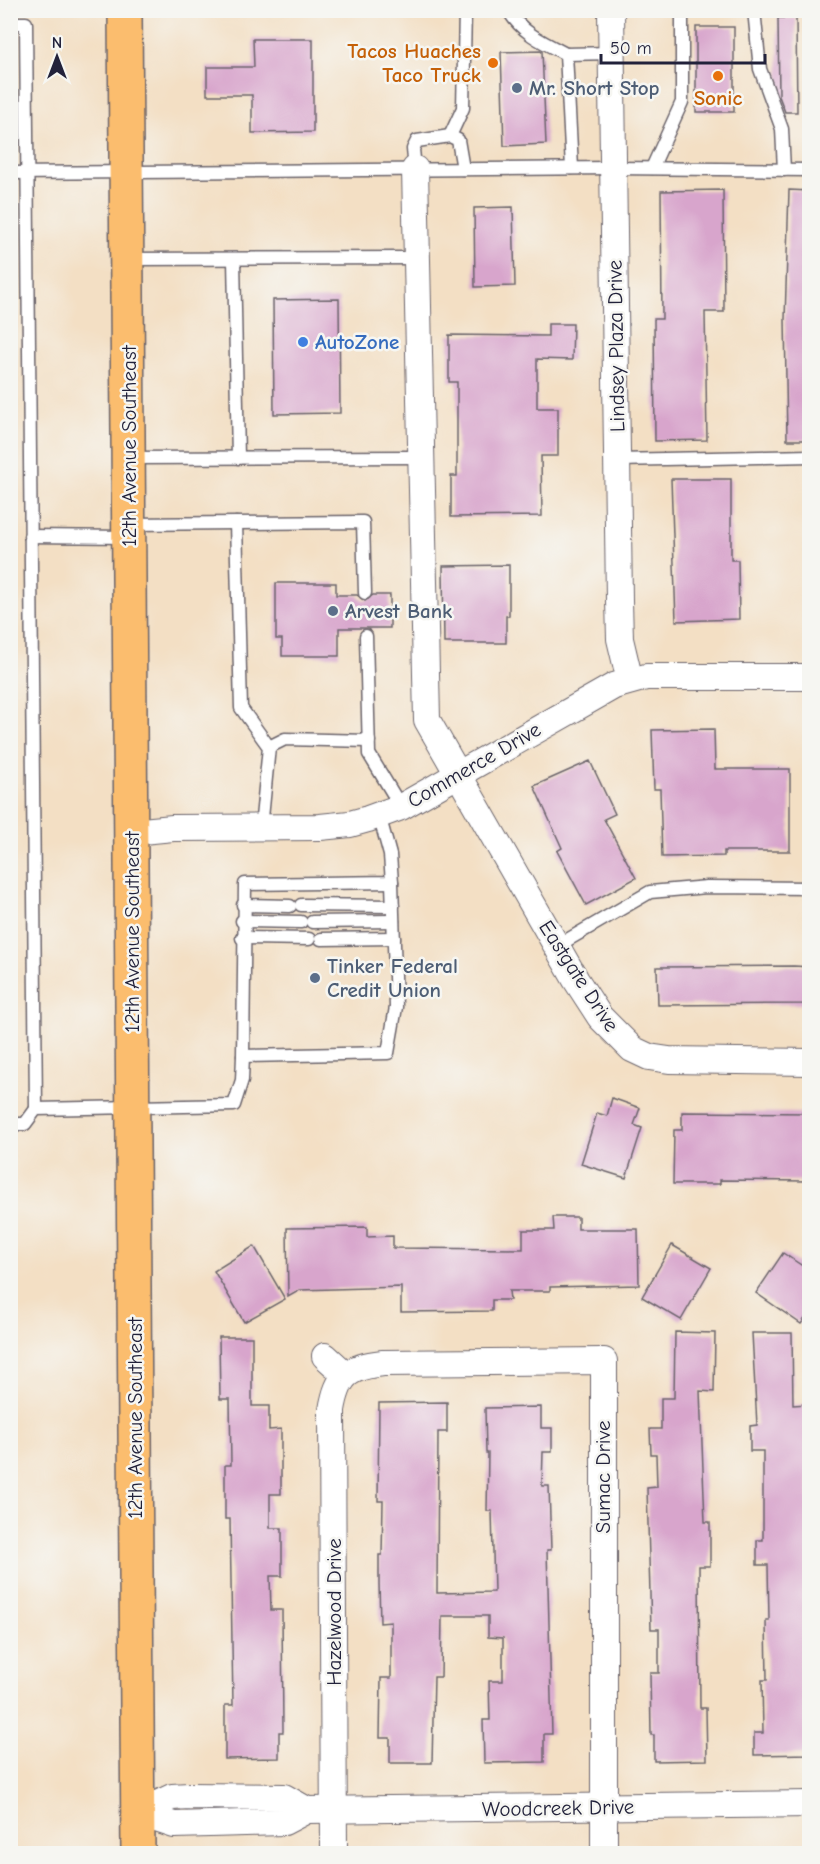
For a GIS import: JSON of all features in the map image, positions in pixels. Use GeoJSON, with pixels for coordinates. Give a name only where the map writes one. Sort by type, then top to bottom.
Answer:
{"type":"FeatureCollection","features":[{"type":"Feature","properties":{"kind":"main road","name":"12th Avenue Southeast"},"geometry":{"type":"LineString","coordinates":[[125,10],[138,1854]]}},
{"type":"Feature","properties":{"kind":"street","name":"Lindsey Plaza Drive"},"geometry":{"type":"LineString","coordinates":[[611,10],[620,639],[630,681]]}},
{"type":"Feature","properties":{"kind":"street"},"geometry":{"type":"LineString","coordinates":[[415,169],[427,720],[459,776]]}},
{"type":"Feature","properties":{"kind":"street","name":"Commerce Drive"},"geometry":{"type":"LineString","coordinates":[[132,832],[173,828],[261,828],[350,824],[390,811],[459,776],[587,699],[630,681],[686,676],[810,677]]}},
{"type":"Feature","properties":{"kind":"street","name":"Eastgate Drive"},"geometry":{"type":"LineString","coordinates":[[459,776],[600,1017],[632,1049],[649,1057],[684,1062],[810,1062]]}},
{"type":"Feature","properties":{"kind":"street"},"geometry":{"type":"LineString","coordinates":[[325,1356],[346,1375]]}},
{"type":"Feature","properties":{"kind":"street","name":"Sumac Drive"},"geometry":{"type":"LineString","coordinates":[[346,1375],[364,1366],[383,1363],[604,1360],[604,1854]]}},
{"type":"Feature","properties":{"kind":"street","name":"Hazelwood Drive"},"geometry":{"type":"LineString","coordinates":[[334,1854],[332,1410],[338,1385],[346,1375]]}},
{"type":"Feature","properties":{"kind":"street","name":"Woodcreek Drive"},"geometry":{"type":"LineString","coordinates":[[138,1813],[174,1826],[284,1822],[307,1810],[334,1809],[605,1808],[810,1804]]}},
{"type":"Feature","properties":{"kind":"lane"},"geometry":{"type":"LineString","coordinates":[[450,136],[463,108],[465,10]]}},
{"type":"Feature","properties":{"kind":"lane"},"geometry":{"type":"LineString","coordinates":[[508,10],[515,22],[531,37],[566,54],[612,53]]}},
{"type":"Feature","properties":{"kind":"lane"},"geometry":{"type":"LineString","coordinates":[[652,168],[682,102],[682,10]]}},
{"type":"Feature","properties":{"kind":"lane"},"geometry":{"type":"LineString","coordinates":[[754,10],[760,69],[782,129],[784,170]]}},
{"type":"Feature","properties":{"kind":"lane"},"geometry":{"type":"LineString","coordinates":[[10,23],[26,23],[36,1109],[25,1124],[10,1124]]}},
{"type":"Feature","properties":{"kind":"lane"},"geometry":{"type":"LineString","coordinates":[[566,54],[572,168]]}},
{"type":"Feature","properties":{"kind":"lane"},"geometry":{"type":"LineString","coordinates":[[415,169],[413,149],[417,141],[450,136],[458,140],[464,169]]}},
{"type":"Feature","properties":{"kind":"lane"},"geometry":{"type":"LineString","coordinates":[[10,173],[572,168],[810,170]]}},
{"type":"Feature","properties":{"kind":"lane"},"geometry":{"type":"LineString","coordinates":[[127,259],[417,258]]}},
{"type":"Feature","properties":{"kind":"lane"},"geometry":{"type":"LineString","coordinates":[[234,259],[238,458]]}},
{"type":"Feature","properties":{"kind":"lane"},"geometry":{"type":"LineString","coordinates":[[617,460],[810,456]]}},
{"type":"Feature","properties":{"kind":"lane"},"geometry":{"type":"LineString","coordinates":[[129,458],[421,457]]}},
{"type":"Feature","properties":{"kind":"lane"},"geometry":{"type":"LineString","coordinates":[[30,536],[236,523],[363,522],[365,593]]}},
{"type":"Feature","properties":{"kind":"lane"},"geometry":{"type":"LineString","coordinates":[[236,523],[241,708],[269,747],[261,828]]}},
{"type":"Feature","properties":{"kind":"lane"},"geometry":{"type":"LineString","coordinates":[[243,1056],[388,1053],[396,1007],[390,811],[369,754],[366,636]]}},
{"type":"Feature","properties":{"kind":"lane"},"geometry":{"type":"LineString","coordinates":[[269,747],[285,739],[369,741]]}},
{"type":"Feature","properties":{"kind":"lane"},"geometry":{"type":"LineString","coordinates":[[36,1109],[234,1105],[242,1080],[244,884],[392,882]]}},
{"type":"Feature","properties":{"kind":"lane"},"geometry":{"type":"LineString","coordinates":[[557,946],[650,892],[707,887],[810,888]]}},
{"type":"Feature","properties":{"kind":"lane"},"geometry":{"type":"LineString","coordinates":[[243,905],[393,906]]}},
{"type":"Feature","properties":{"kind":"lane"},"geometry":{"type":"LineString","coordinates":[[242,921],[393,921]]}},
{"type":"Feature","properties":{"kind":"lane"},"geometry":{"type":"LineString","coordinates":[[242,938],[394,938]]}},
{"type":"Feature","properties":{"kind":"building"},"geometry":{"type":"Polygon","coordinates":[[[778,18],[796,18],[797,112],[785,112],[779,96],[778,18]]]}},
{"type":"Feature","properties":{"kind":"building"},"geometry":{"type":"Polygon","coordinates":[[[696,27],[734,27],[734,112],[696,112],[696,27]]]}},
{"type":"Feature","properties":{"kind":"building"},"geometry":{"type":"Polygon","coordinates":[[[253,39],[313,39],[313,132],[252,133],[252,95],[207,95],[207,67],[254,67],[253,39]]]}},
{"type":"Feature","properties":{"kind":"building"},"geometry":{"type":"Polygon","coordinates":[[[542,51],[546,144],[504,146],[501,52],[542,51]]]}},
{"type":"Feature","properties":{"kind":"building"},"geometry":{"type":"Polygon","coordinates":[[[723,190],[724,312],[705,312],[707,440],[655,441],[654,319],[662,319],[661,191],[723,190]]]}},
{"type":"Feature","properties":{"kind":"building"},"geometry":{"type":"Polygon","coordinates":[[[789,190],[810,191],[810,440],[787,440],[785,319],[789,190]]]}},
{"type":"Feature","properties":{"kind":"building"},"geometry":{"type":"Polygon","coordinates":[[[513,207],[515,286],[475,287],[474,208],[513,207]]]}},
{"type":"Feature","properties":{"kind":"building"},"geometry":{"type":"Polygon","coordinates":[[[339,299],[340,413],[274,414],[273,300],[339,299]]]}},
{"type":"Feature","properties":{"kind":"building"},"geometry":{"type":"Polygon","coordinates":[[[548,324],[573,324],[572,360],[537,359],[537,408],[558,408],[558,456],[541,456],[542,516],[451,517],[451,476],[457,476],[457,382],[449,382],[449,335],[548,336],[548,324]]]}},
{"type":"Feature","properties":{"kind":"building"},"geometry":{"type":"Polygon","coordinates":[[[671,479],[731,479],[731,560],[738,560],[739,619],[676,621],[671,479]]]}},
{"type":"Feature","properties":{"kind":"building"},"geometry":{"type":"Polygon","coordinates":[[[509,565],[509,616],[506,616],[506,643],[444,643],[443,566],[509,565]]]}},
{"type":"Feature","properties":{"kind":"building","name":"Arvest Bank"},"geometry":{"type":"Polygon","coordinates":[[[276,583],[336,583],[336,595],[357,595],[365,601],[373,595],[390,595],[390,628],[339,628],[339,656],[282,656],[282,639],[276,639],[276,583]]]}},
{"type":"Feature","properties":{"kind":"building"},"geometry":{"type":"Polygon","coordinates":[[[714,729],[715,769],[790,769],[790,851],[724,851],[724,856],[662,857],[660,789],[654,789],[652,730],[714,729]]]}},
{"type":"Feature","properties":{"kind":"building"},"geometry":{"type":"Polygon","coordinates":[[[590,761],[615,814],[604,819],[636,878],[586,905],[557,851],[562,848],[534,786],[590,761]]]}},
{"type":"Feature","properties":{"kind":"building"},"geometry":{"type":"Polygon","coordinates":[[[657,967],[810,967],[810,1004],[658,1005],[657,967]]]}},
{"type":"Feature","properties":{"kind":"building"},"geometry":{"type":"Polygon","coordinates":[[[612,1098],[640,1108],[634,1125],[642,1128],[626,1178],[581,1164],[597,1113],[607,1116],[612,1098]]]}},
{"type":"Feature","properties":{"kind":"building"},"geometry":{"type":"Polygon","coordinates":[[[682,1112],[810,1113],[810,1181],[720,1180],[720,1184],[673,1184],[674,1130],[682,1130],[682,1112]]]}},
{"type":"Feature","properties":{"kind":"building"},"geometry":{"type":"Polygon","coordinates":[[[553,1217],[578,1217],[578,1229],[638,1229],[639,1285],[550,1287],[550,1291],[509,1291],[510,1300],[492,1300],[492,1311],[401,1312],[401,1287],[300,1290],[288,1297],[287,1228],[367,1227],[367,1237],[393,1236],[393,1248],[523,1249],[523,1230],[554,1230],[553,1217]]]}},
{"type":"Feature","properties":{"kind":"building"},"geometry":{"type":"Polygon","coordinates":[[[672,1245],[711,1268],[681,1320],[642,1297],[672,1245]]]}},
{"type":"Feature","properties":{"kind":"building"},"geometry":{"type":"Polygon","coordinates":[[[254,1246],[285,1299],[244,1322],[214,1271],[254,1246]]]}},
{"type":"Feature","properties":{"kind":"building"},"geometry":{"type":"Polygon","coordinates":[[[783,1253],[810,1271],[810,1312],[801,1324],[756,1293],[783,1253]]]}},
{"type":"Feature","properties":{"kind":"building"},"geometry":{"type":"Polygon","coordinates":[[[675,1332],[715,1333],[714,1392],[700,1391],[705,1522],[710,1522],[710,1566],[699,1566],[700,1708],[706,1708],[707,1760],[654,1761],[654,1735],[651,1735],[650,1673],[659,1673],[659,1629],[651,1629],[647,1488],[657,1487],[656,1454],[651,1454],[650,1429],[661,1429],[661,1398],[674,1398],[675,1332]]]}},
{"type":"Feature","properties":{"kind":"building"},"geometry":{"type":"Polygon","coordinates":[[[752,1333],[792,1333],[793,1405],[808,1404],[810,1754],[754,1755],[754,1733],[763,1733],[762,1680],[767,1680],[766,1620],[769,1620],[768,1565],[757,1565],[757,1540],[763,1540],[763,1451],[750,1451],[750,1426],[757,1425],[752,1333]]]}},
{"type":"Feature","properties":{"kind":"building"},"geometry":{"type":"Polygon","coordinates":[[[219,1337],[252,1337],[252,1406],[269,1406],[269,1430],[281,1429],[281,1494],[270,1494],[270,1528],[282,1528],[282,1576],[270,1576],[271,1610],[282,1610],[283,1732],[279,1732],[279,1758],[225,1759],[225,1705],[233,1705],[230,1519],[225,1519],[225,1465],[231,1465],[230,1399],[220,1399],[219,1337]]]}},
{"type":"Feature","properties":{"kind":"building"},"geometry":{"type":"Polygon","coordinates":[[[447,1402],[447,1432],[438,1432],[437,1593],[494,1592],[492,1511],[487,1511],[488,1453],[486,1453],[485,1408],[541,1407],[541,1428],[552,1428],[552,1452],[543,1452],[542,1486],[549,1486],[551,1550],[547,1550],[552,1734],[544,1734],[544,1762],[484,1763],[483,1720],[490,1720],[489,1681],[503,1681],[503,1638],[488,1637],[488,1616],[442,1616],[441,1677],[434,1677],[432,1763],[390,1763],[390,1738],[380,1738],[381,1678],[391,1678],[391,1622],[380,1623],[379,1555],[382,1555],[383,1501],[378,1501],[379,1403],[447,1402]]]}},
{"type":"Feature","properties":{"kind":"place","name":"Tacos Huaches Taco Truck"},"geometry":{"type":"Point","coordinates":[493,63]}},
{"type":"Feature","properties":{"kind":"place","name":"Sonic"},"geometry":{"type":"Point","coordinates":[718,76]}},
{"type":"Feature","properties":{"kind":"place","name":"Mr. Short Stop"},"geometry":{"type":"Point","coordinates":[517,88]}},
{"type":"Feature","properties":{"kind":"place","name":"AutoZone"},"geometry":{"type":"Point","coordinates":[303,342]}},
{"type":"Feature","properties":{"kind":"place","name":"Arvest Bank"},"geometry":{"type":"Point","coordinates":[333,611]}},
{"type":"Feature","properties":{"kind":"place","name":"Tinker Federal Credit Union"},"geometry":{"type":"Point","coordinates":[315,978]}}]}
